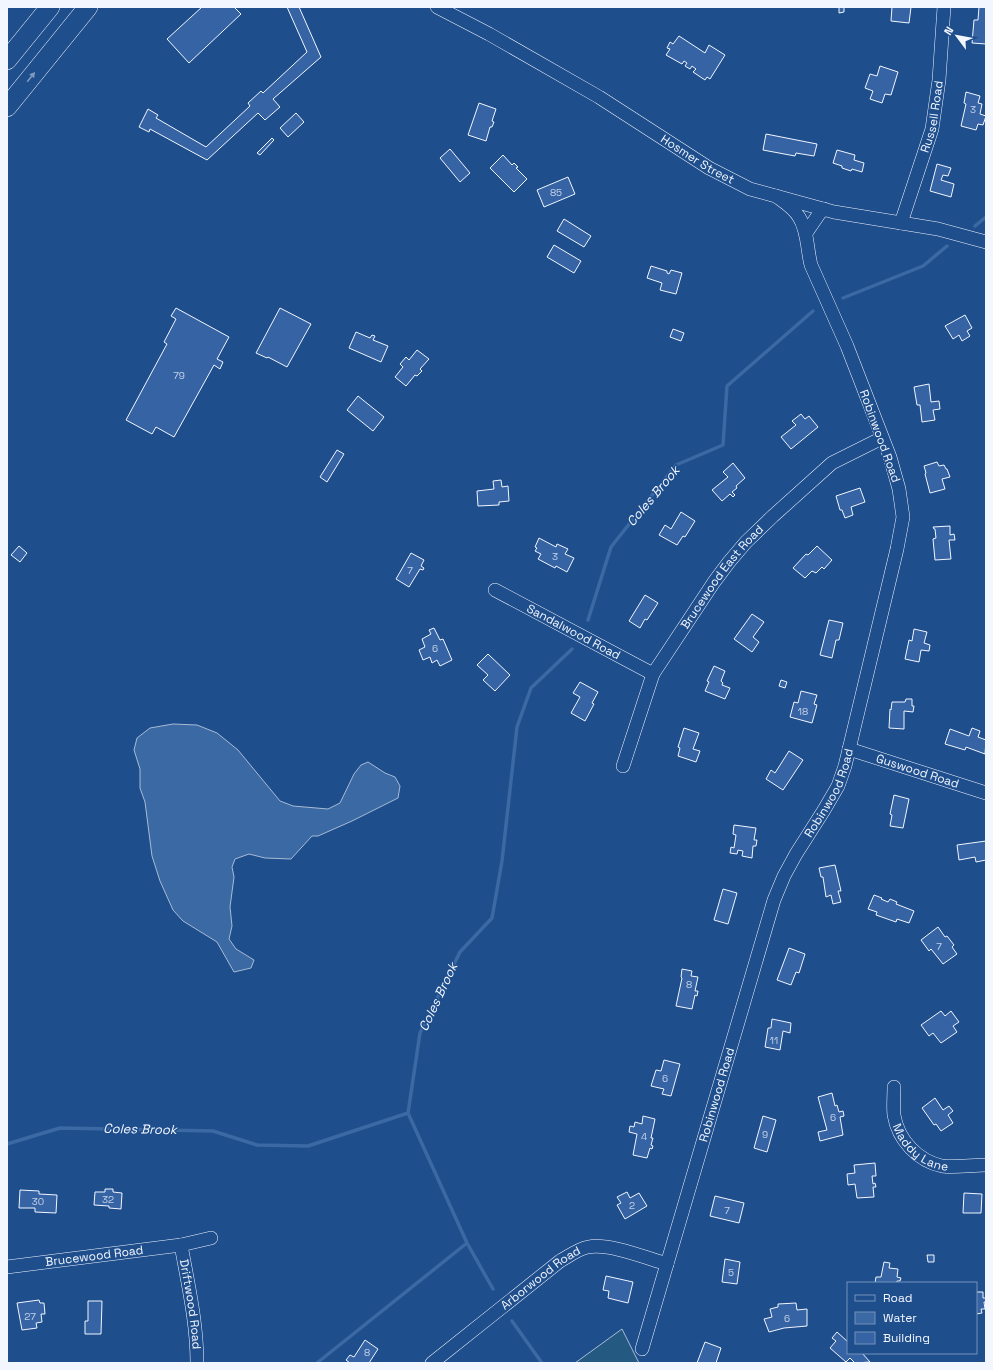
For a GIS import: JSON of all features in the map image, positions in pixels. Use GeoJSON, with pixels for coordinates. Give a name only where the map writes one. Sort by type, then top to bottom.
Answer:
{"type":"FeatureCollection","features":[{"type":"Feature","properties":{"kind":"highway"},"geometry":{"type":"LineString","coordinates":[[7,60],[50,7]]}},
{"type":"Feature","properties":{"kind":"highway"},"geometry":{"type":"LineString","coordinates":[[7,107],[88,7]]}},
{"type":"Feature","properties":{"kind":"street","name":"Hosmer Street"},"geometry":{"type":"LineString","coordinates":[[437,7],[489,34],[599,97],[710,168],[750,189],[824,209],[938,230],[986,242]]}},
{"type":"Feature","properties":{"kind":"street","name":"Russell Road"},"geometry":{"type":"LineString","coordinates":[[901,223],[932,129],[939,80],[944,7]]}},
{"type":"Feature","properties":{"kind":"street","name":"Robinwood Road"},"geometry":{"type":"LineString","coordinates":[[642,1349],[774,900],[784,876],[796,854],[838,786],[849,749],[897,549],[903,517],[899,489],[882,438],[847,346],[811,265],[806,233],[799,216],[776,196]]}},
{"type":"Feature","properties":{"kind":"street"},"geometry":{"type":"LineString","coordinates":[[806,233],[818,214],[824,209]]}},
{"type":"Feature","properties":{"kind":"street","name":"Brucewood East Road"},"geometry":{"type":"LineString","coordinates":[[623,766],[653,674],[714,582],[746,542],[832,463],[882,438]]}},
{"type":"Feature","properties":{"kind":"street","name":"Sandalwood Road"},"geometry":{"type":"LineString","coordinates":[[495,590],[653,674]]}},
{"type":"Feature","properties":{"kind":"street","name":"Guswood Road"},"geometry":{"type":"LineString","coordinates":[[849,749],[986,793]]}},
{"type":"Feature","properties":{"kind":"street","name":"Maddy Lane"},"geometry":{"type":"LineString","coordinates":[[894,1087],[894,1115],[899,1132],[906,1144],[916,1153],[930,1162],[944,1166],[986,1165]]}},
{"type":"Feature","properties":{"kind":"street","name":"Brucewood Road"},"geometry":{"type":"LineString","coordinates":[[7,1267],[181,1245],[211,1238]]}},
{"type":"Feature","properties":{"kind":"street","name":"Driftwood Road"},"geometry":{"type":"LineString","coordinates":[[181,1245],[195,1331],[197,1363]]}},
{"type":"Feature","properties":{"kind":"street","name":"Arborwood Road"},"geometry":{"type":"LineString","coordinates":[[432,1363],[560,1261],[588,1247],[606,1247],[667,1264]]}},
{"type":"Feature","properties":{"kind":"shaded area"},"geometry":{"type":"Polygon","coordinates":[[[622,1329],[639,1363],[575,1363],[622,1329]]]}},
{"type":"Feature","properties":{"kind":"water"},"geometry":{"type":"Polygon","coordinates":[[[173,724],[197,725],[217,733],[238,750],[280,801],[293,806],[328,809],[340,803],[354,774],[361,765],[368,762],[385,773],[395,777],[400,786],[398,798],[352,821],[318,836],[312,836],[291,859],[265,858],[249,854],[235,859],[232,867],[234,877],[230,907],[232,926],[229,939],[236,949],[254,960],[251,968],[234,972],[217,942],[183,921],[173,910],[160,881],[152,856],[145,802],[140,788],[140,769],[134,750],[137,738],[150,728],[173,724]]]}},
{"type":"Feature","properties":{"kind":"building"},"geometry":{"type":"Polygon","coordinates":[[[202,7],[234,7],[241,14],[189,63],[167,39],[202,7]]]}},
{"type":"Feature","properties":{"kind":"building"},"geometry":{"type":"Polygon","coordinates":[[[287,7],[299,7],[321,57],[273,99],[280,107],[265,120],[258,113],[207,160],[150,129],[149,132],[139,127],[148,109],[158,115],[156,118],[206,147],[250,106],[248,103],[261,91],[263,93],[307,52],[287,7]]]}},
{"type":"Feature","properties":{"kind":"building"},"geometry":{"type":"Polygon","coordinates":[[[839,7],[844,7],[844,12],[839,13],[839,7]]]}},
{"type":"Feature","properties":{"kind":"building"},"geometry":{"type":"Polygon","coordinates":[[[892,7],[911,7],[909,23],[891,21],[892,7]]]}},
{"type":"Feature","properties":{"kind":"building"},"geometry":{"type":"Polygon","coordinates":[[[979,7],[986,7],[986,44],[972,43],[974,20],[978,20],[979,7]]]}},
{"type":"Feature","properties":{"kind":"building"},"geometry":{"type":"Polygon","coordinates":[[[679,36],[705,53],[709,45],[725,55],[710,79],[707,77],[705,80],[693,72],[696,69],[692,66],[690,69],[685,66],[687,63],[684,61],[682,64],[666,55],[670,49],[667,48],[670,42],[673,44],[679,36]]]}},
{"type":"Feature","properties":{"kind":"building"},"geometry":{"type":"Polygon","coordinates":[[[880,66],[898,72],[891,95],[885,94],[882,103],[870,99],[873,91],[865,88],[870,74],[877,76],[880,66]]]}},
{"type":"Feature","properties":{"kind":"building"},"geometry":{"type":"Polygon","coordinates":[[[966,92],[980,96],[978,103],[982,104],[980,114],[986,116],[983,125],[978,124],[976,130],[961,126],[966,104],[964,103],[966,92]]]}},
{"type":"Feature","properties":{"kind":"building"},"geometry":{"type":"Polygon","coordinates":[[[479,103],[496,109],[492,121],[494,122],[492,127],[490,127],[486,141],[468,135],[479,103]]]}},
{"type":"Feature","properties":{"kind":"building"},"geometry":{"type":"Polygon","coordinates":[[[296,113],[304,122],[288,137],[280,128],[296,113]]]}},
{"type":"Feature","properties":{"kind":"building"},"geometry":{"type":"Polygon","coordinates":[[[766,134],[817,144],[814,156],[796,153],[795,156],[763,150],[766,134]]]}},
{"type":"Feature","properties":{"kind":"building"},"geometry":{"type":"Polygon","coordinates":[[[272,138],[274,140],[260,155],[257,153],[272,138]]]}},
{"type":"Feature","properties":{"kind":"building"},"geometry":{"type":"Polygon","coordinates":[[[450,149],[470,173],[460,182],[440,158],[450,149]]]}},
{"type":"Feature","properties":{"kind":"building"},"geometry":{"type":"Polygon","coordinates":[[[837,150],[855,155],[854,160],[864,163],[862,172],[852,169],[851,171],[833,163],[837,150]]]}},
{"type":"Feature","properties":{"kind":"building"},"geometry":{"type":"Polygon","coordinates":[[[503,155],[512,165],[514,163],[518,167],[516,168],[527,179],[514,192],[490,168],[503,155]]]}},
{"type":"Feature","properties":{"kind":"building"},"geometry":{"type":"Polygon","coordinates":[[[937,164],[951,168],[948,176],[943,175],[941,180],[954,184],[951,197],[930,191],[937,164]]]}},
{"type":"Feature","properties":{"kind":"building"},"geometry":{"type":"Polygon","coordinates":[[[568,177],[575,194],[544,207],[537,190],[568,177]]]}},
{"type":"Feature","properties":{"kind":"building"},"geometry":{"type":"Polygon","coordinates":[[[564,219],[591,236],[584,247],[557,231],[564,219]]]}},
{"type":"Feature","properties":{"kind":"building"},"geometry":{"type":"Polygon","coordinates":[[[554,245],[581,261],[574,273],[547,257],[554,245]]]}},
{"type":"Feature","properties":{"kind":"building"},"geometry":{"type":"Polygon","coordinates":[[[651,266],[667,271],[669,274],[671,270],[682,273],[676,294],[660,290],[662,283],[647,278],[651,266]]]}},
{"type":"Feature","properties":{"kind":"building"},"geometry":{"type":"Polygon","coordinates":[[[176,308],[229,337],[217,359],[223,362],[220,369],[214,365],[174,437],[156,427],[152,434],[126,420],[167,344],[164,342],[176,319],[171,316],[176,308]]]}},
{"type":"Feature","properties":{"kind":"building"},"geometry":{"type":"Polygon","coordinates":[[[280,308],[311,324],[287,367],[268,357],[267,358],[256,353],[280,308]]]}},
{"type":"Feature","properties":{"kind":"building"},"geometry":{"type":"Polygon","coordinates":[[[965,315],[972,328],[967,331],[970,336],[962,341],[959,335],[953,339],[945,326],[965,315]]]}},
{"type":"Feature","properties":{"kind":"building"},"geometry":{"type":"Polygon","coordinates":[[[673,329],[684,333],[681,341],[670,337],[673,329]]]}},
{"type":"Feature","properties":{"kind":"building"},"geometry":{"type":"Polygon","coordinates":[[[356,332],[370,338],[372,335],[375,336],[373,340],[388,346],[381,362],[349,348],[356,332]]]}},
{"type":"Feature","properties":{"kind":"building"},"geometry":{"type":"Polygon","coordinates":[[[417,350],[429,359],[420,369],[422,371],[417,376],[415,375],[406,386],[395,377],[403,367],[400,364],[406,357],[409,360],[417,350]]]}},
{"type":"Feature","properties":{"kind":"building"},"geometry":{"type":"Polygon","coordinates":[[[929,384],[931,402],[939,401],[940,409],[933,410],[935,420],[922,422],[920,405],[917,405],[914,387],[929,384]]]}},
{"type":"Feature","properties":{"kind":"building"},"geometry":{"type":"Polygon","coordinates":[[[358,396],[384,417],[373,431],[347,410],[358,396]]]}},
{"type":"Feature","properties":{"kind":"building"},"geometry":{"type":"Polygon","coordinates":[[[801,414],[805,419],[809,416],[818,427],[791,449],[781,437],[796,425],[792,421],[801,414]]]}},
{"type":"Feature","properties":{"kind":"building"},"geometry":{"type":"Polygon","coordinates":[[[337,450],[344,454],[327,482],[320,477],[337,450]]]}},
{"type":"Feature","properties":{"kind":"building"},"geometry":{"type":"Polygon","coordinates":[[[937,462],[939,466],[944,465],[950,477],[942,479],[945,489],[930,493],[924,466],[937,462]]]}},
{"type":"Feature","properties":{"kind":"building"},"geometry":{"type":"Polygon","coordinates":[[[733,463],[745,478],[732,492],[735,495],[733,497],[730,494],[722,501],[712,490],[728,477],[723,472],[733,463]]]}},
{"type":"Feature","properties":{"kind":"building"},"geometry":{"type":"Polygon","coordinates":[[[501,480],[502,487],[508,486],[509,501],[499,502],[499,505],[478,506],[477,491],[494,489],[493,481],[501,480]]]}},
{"type":"Feature","properties":{"kind":"building"},"geometry":{"type":"Polygon","coordinates":[[[860,488],[865,502],[851,507],[853,515],[845,518],[842,510],[840,510],[836,496],[860,488]]]}},
{"type":"Feature","properties":{"kind":"building"},"geometry":{"type":"Polygon","coordinates":[[[681,512],[695,521],[685,537],[683,536],[677,545],[659,535],[665,525],[671,529],[681,512]]]}},
{"type":"Feature","properties":{"kind":"building"},"geometry":{"type":"Polygon","coordinates":[[[950,526],[950,535],[954,534],[955,540],[949,540],[951,559],[935,560],[933,539],[936,538],[935,529],[933,527],[950,526]]]}},
{"type":"Feature","properties":{"kind":"building"},"geometry":{"type":"Polygon","coordinates":[[[539,538],[556,547],[557,544],[568,549],[565,554],[574,558],[567,572],[556,566],[555,568],[538,559],[541,554],[535,551],[537,548],[535,547],[539,538]]]}},
{"type":"Feature","properties":{"kind":"building"},"geometry":{"type":"Polygon","coordinates":[[[19,546],[27,553],[20,562],[11,555],[19,546]]]}},
{"type":"Feature","properties":{"kind":"building"},"geometry":{"type":"Polygon","coordinates":[[[817,546],[832,560],[824,569],[822,567],[816,573],[812,571],[805,578],[793,568],[806,554],[808,555],[817,546]]]}},
{"type":"Feature","properties":{"kind":"building"},"geometry":{"type":"Polygon","coordinates":[[[411,553],[424,560],[421,566],[424,568],[423,570],[420,569],[409,587],[396,579],[411,553]]]}},
{"type":"Feature","properties":{"kind":"building"},"geometry":{"type":"Polygon","coordinates":[[[645,595],[658,603],[647,620],[645,619],[640,628],[629,621],[645,595]]]}},
{"type":"Feature","properties":{"kind":"building"},"geometry":{"type":"Polygon","coordinates":[[[752,614],[764,622],[753,637],[759,642],[752,652],[734,639],[752,614]]]}},
{"type":"Feature","properties":{"kind":"building"},"geometry":{"type":"Polygon","coordinates":[[[829,620],[843,623],[839,640],[836,640],[832,658],[820,655],[829,620]]]}},
{"type":"Feature","properties":{"kind":"building"},"geometry":{"type":"Polygon","coordinates":[[[434,628],[440,640],[443,639],[452,660],[440,666],[437,660],[432,663],[430,657],[423,660],[419,650],[425,647],[422,639],[431,634],[429,630],[434,628]]]}},
{"type":"Feature","properties":{"kind":"building"},"geometry":{"type":"Polygon","coordinates":[[[914,629],[927,632],[924,643],[930,645],[929,651],[921,650],[919,662],[905,659],[909,640],[912,641],[914,629]]]}},
{"type":"Feature","properties":{"kind":"building"},"geometry":{"type":"Polygon","coordinates":[[[488,654],[510,675],[495,691],[483,680],[488,675],[477,665],[488,654]]]}},
{"type":"Feature","properties":{"kind":"building"},"geometry":{"type":"Polygon","coordinates":[[[714,666],[725,671],[721,681],[723,683],[722,685],[730,688],[725,699],[705,691],[709,682],[707,681],[714,666]]]}},
{"type":"Feature","properties":{"kind":"building"},"geometry":{"type":"Polygon","coordinates":[[[781,680],[787,682],[785,688],[779,686],[781,680]]]}},
{"type":"Feature","properties":{"kind":"building"},"geometry":{"type":"Polygon","coordinates":[[[580,682],[598,692],[592,703],[594,704],[585,721],[571,713],[580,697],[573,693],[580,682]]]}},
{"type":"Feature","properties":{"kind":"building"},"geometry":{"type":"Polygon","coordinates":[[[801,691],[817,695],[814,704],[817,705],[812,723],[790,717],[794,702],[798,703],[801,691]]]}},
{"type":"Feature","properties":{"kind":"building"},"geometry":{"type":"Polygon","coordinates":[[[906,699],[912,699],[912,706],[914,706],[913,712],[904,711],[904,729],[889,728],[892,702],[905,702],[906,699]]]}},
{"type":"Feature","properties":{"kind":"building"},"geometry":{"type":"Polygon","coordinates":[[[684,728],[699,733],[693,749],[700,751],[696,762],[678,756],[680,748],[678,747],[684,728]]]}},
{"type":"Feature","properties":{"kind":"building"},"geometry":{"type":"Polygon","coordinates":[[[972,728],[980,731],[978,737],[986,740],[985,754],[966,747],[965,750],[945,744],[950,729],[969,736],[972,728]]]}},
{"type":"Feature","properties":{"kind":"building"},"geometry":{"type":"Polygon","coordinates":[[[789,751],[803,760],[783,790],[766,779],[771,770],[775,773],[789,751]]]}},
{"type":"Feature","properties":{"kind":"building"},"geometry":{"type":"Polygon","coordinates":[[[894,795],[909,799],[903,828],[890,826],[892,815],[890,814],[894,795]]]}},
{"type":"Feature","properties":{"kind":"building"},"geometry":{"type":"Polygon","coordinates":[[[734,825],[756,828],[754,840],[757,840],[756,846],[753,846],[752,858],[742,856],[743,851],[738,850],[737,854],[730,853],[731,847],[734,848],[736,835],[733,834],[734,825]]]}},
{"type":"Feature","properties":{"kind":"building"},"geometry":{"type":"Polygon","coordinates":[[[986,841],[986,860],[976,862],[975,857],[959,860],[957,845],[986,841]]]}},
{"type":"Feature","properties":{"kind":"building"},"geometry":{"type":"Polygon","coordinates":[[[835,865],[841,891],[838,891],[841,902],[833,904],[831,895],[826,897],[823,877],[821,877],[819,868],[835,865]]]}},
{"type":"Feature","properties":{"kind":"building"},"geometry":{"type":"Polygon","coordinates":[[[723,889],[737,893],[728,924],[714,920],[723,889]]]}},
{"type":"Feature","properties":{"kind":"building"},"geometry":{"type":"Polygon","coordinates":[[[874,895],[888,902],[890,899],[897,902],[896,904],[914,911],[909,923],[897,919],[896,922],[876,915],[877,912],[868,909],[874,895]]]}},
{"type":"Feature","properties":{"kind":"building"},"geometry":{"type":"Polygon","coordinates":[[[938,927],[945,937],[947,936],[954,945],[952,947],[957,954],[943,964],[931,949],[929,951],[921,940],[938,927]]]}},
{"type":"Feature","properties":{"kind":"building"},"geometry":{"type":"Polygon","coordinates":[[[789,948],[805,954],[799,973],[796,972],[791,985],[777,980],[789,948]]]}},
{"type":"Feature","properties":{"kind":"building"},"geometry":{"type":"Polygon","coordinates":[[[682,969],[692,971],[691,976],[698,977],[695,991],[698,991],[697,996],[695,995],[692,1009],[676,1006],[682,978],[682,969]]]}},
{"type":"Feature","properties":{"kind":"building"},"geometry":{"type":"Polygon","coordinates":[[[941,1011],[945,1016],[951,1011],[959,1022],[953,1026],[957,1032],[941,1043],[933,1033],[929,1036],[921,1025],[941,1011]]]}},
{"type":"Feature","properties":{"kind":"building"},"geometry":{"type":"Polygon","coordinates":[[[772,1019],[791,1023],[790,1033],[783,1031],[780,1050],[765,1047],[768,1028],[771,1028],[772,1019]]]}},
{"type":"Feature","properties":{"kind":"building"},"geometry":{"type":"Polygon","coordinates":[[[664,1060],[680,1064],[671,1096],[662,1094],[664,1089],[651,1086],[656,1070],[661,1071],[664,1060]]]}},
{"type":"Feature","properties":{"kind":"building"},"geometry":{"type":"Polygon","coordinates":[[[832,1093],[835,1106],[837,1105],[839,1112],[843,1111],[844,1116],[840,1117],[843,1135],[820,1141],[818,1132],[827,1130],[818,1097],[832,1093]]]}},
{"type":"Feature","properties":{"kind":"building"},"geometry":{"type":"Polygon","coordinates":[[[935,1098],[943,1110],[949,1106],[953,1111],[948,1115],[953,1123],[941,1131],[936,1124],[934,1125],[922,1108],[935,1098]]]}},
{"type":"Feature","properties":{"kind":"building"},"geometry":{"type":"Polygon","coordinates":[[[643,1116],[655,1119],[651,1138],[653,1138],[651,1145],[653,1146],[652,1149],[650,1148],[647,1158],[633,1155],[637,1134],[629,1132],[630,1126],[634,1127],[635,1122],[642,1124],[643,1116]]]}},
{"type":"Feature","properties":{"kind":"building"},"geometry":{"type":"Polygon","coordinates":[[[763,1116],[776,1120],[767,1152],[754,1148],[763,1116]]]}},
{"type":"Feature","properties":{"kind":"building"},"geometry":{"type":"Polygon","coordinates":[[[875,1163],[876,1176],[872,1176],[873,1184],[875,1183],[876,1187],[873,1187],[874,1197],[857,1198],[855,1184],[848,1185],[847,1174],[855,1173],[854,1165],[875,1163]]]}},
{"type":"Feature","properties":{"kind":"building"},"geometry":{"type":"Polygon","coordinates":[[[105,1189],[113,1189],[113,1192],[122,1193],[121,1209],[109,1208],[109,1206],[94,1205],[95,1192],[105,1192],[105,1189]]]}},
{"type":"Feature","properties":{"kind":"building"},"geometry":{"type":"Polygon","coordinates":[[[20,1190],[39,1191],[39,1194],[57,1195],[56,1213],[35,1212],[35,1208],[19,1208],[20,1190]]]}},
{"type":"Feature","properties":{"kind":"building"},"geometry":{"type":"Polygon","coordinates":[[[627,1192],[630,1198],[639,1193],[647,1206],[625,1219],[617,1205],[621,1203],[617,1197],[627,1192]]]}},
{"type":"Feature","properties":{"kind":"building"},"geometry":{"type":"Polygon","coordinates":[[[964,1193],[982,1194],[981,1213],[963,1213],[964,1193]]]}},
{"type":"Feature","properties":{"kind":"building"},"geometry":{"type":"Polygon","coordinates":[[[715,1196],[744,1203],[739,1223],[710,1216],[715,1196]]]}},
{"type":"Feature","properties":{"kind":"building"},"geometry":{"type":"Polygon","coordinates":[[[927,1255],[934,1255],[934,1262],[928,1262],[927,1255]]]}},
{"type":"Feature","properties":{"kind":"building"},"geometry":{"type":"Polygon","coordinates":[[[725,1259],[740,1262],[737,1284],[722,1282],[725,1259]]]}},
{"type":"Feature","properties":{"kind":"building"},"geometry":{"type":"Polygon","coordinates":[[[884,1262],[890,1263],[889,1268],[898,1269],[897,1277],[901,1278],[900,1281],[896,1282],[875,1282],[876,1277],[881,1277],[884,1262]]]}},
{"type":"Feature","properties":{"kind":"building"},"geometry":{"type":"Polygon","coordinates":[[[606,1276],[633,1282],[628,1303],[608,1298],[609,1291],[603,1290],[606,1276]]]}},
{"type":"Feature","properties":{"kind":"building"},"geometry":{"type":"Polygon","coordinates":[[[977,1292],[983,1292],[983,1298],[986,1298],[986,1302],[984,1302],[985,1309],[981,1309],[982,1313],[977,1314],[977,1292]]]}},
{"type":"Feature","properties":{"kind":"building"},"geometry":{"type":"Polygon","coordinates":[[[39,1300],[40,1303],[44,1303],[45,1314],[41,1314],[42,1322],[36,1323],[37,1328],[22,1330],[17,1303],[39,1300]]]}},
{"type":"Feature","properties":{"kind":"building"},"geometry":{"type":"Polygon","coordinates":[[[88,1301],[102,1301],[101,1334],[85,1334],[85,1321],[88,1321],[88,1301]]]}},
{"type":"Feature","properties":{"kind":"building"},"geometry":{"type":"Polygon","coordinates":[[[796,1303],[797,1310],[807,1309],[807,1326],[784,1328],[769,1332],[764,1319],[772,1317],[770,1309],[778,1307],[778,1304],[796,1303]]]}},
{"type":"Feature","properties":{"kind":"building"},"geometry":{"type":"Polygon","coordinates":[[[837,1332],[847,1341],[847,1354],[863,1354],[870,1362],[855,1363],[850,1358],[846,1362],[830,1348],[836,1341],[832,1338],[837,1332]]]}},
{"type":"Feature","properties":{"kind":"building"},"geometry":{"type":"Polygon","coordinates":[[[365,1340],[378,1349],[369,1363],[350,1363],[346,1360],[350,1355],[354,1357],[365,1340]]]}},
{"type":"Feature","properties":{"kind":"building"},"geometry":{"type":"Polygon","coordinates":[[[705,1342],[721,1348],[716,1363],[697,1363],[705,1342]]]}},
{"type":"Feature","properties":{"kind":"waterway","name":"Coles Brook"},"geometry":{"type":"LineString","coordinates":[[975,226],[986,217]]}},
{"type":"Feature","properties":{"kind":"waterway","name":"Coles Brook"},"geometry":{"type":"LineString","coordinates":[[843,298],[923,266],[947,246]]}},
{"type":"Feature","properties":{"kind":"waterway","name":"Coles Brook"},"geometry":{"type":"LineString","coordinates":[[588,620],[611,547],[676,465],[723,445],[727,386],[813,311]]}},
{"type":"Feature","properties":{"kind":"waterway","name":"Coles Brook"},"geometry":{"type":"LineString","coordinates":[[7,1144],[60,1128],[213,1131],[257,1145],[308,1146],[408,1113],[420,1033],[460,952],[492,918],[502,861],[517,727],[531,688],[572,649]]}},
{"type":"Feature","properties":{"kind":"waterway"},"geometry":{"type":"LineString","coordinates":[[408,1113],[467,1243],[493,1289]]}},
{"type":"Feature","properties":{"kind":"waterway"},"geometry":{"type":"LineString","coordinates":[[317,1363],[467,1243]]}},
{"type":"Feature","properties":{"kind":"waterway"},"geometry":{"type":"LineString","coordinates":[[512,1321],[542,1363]]}}]}
